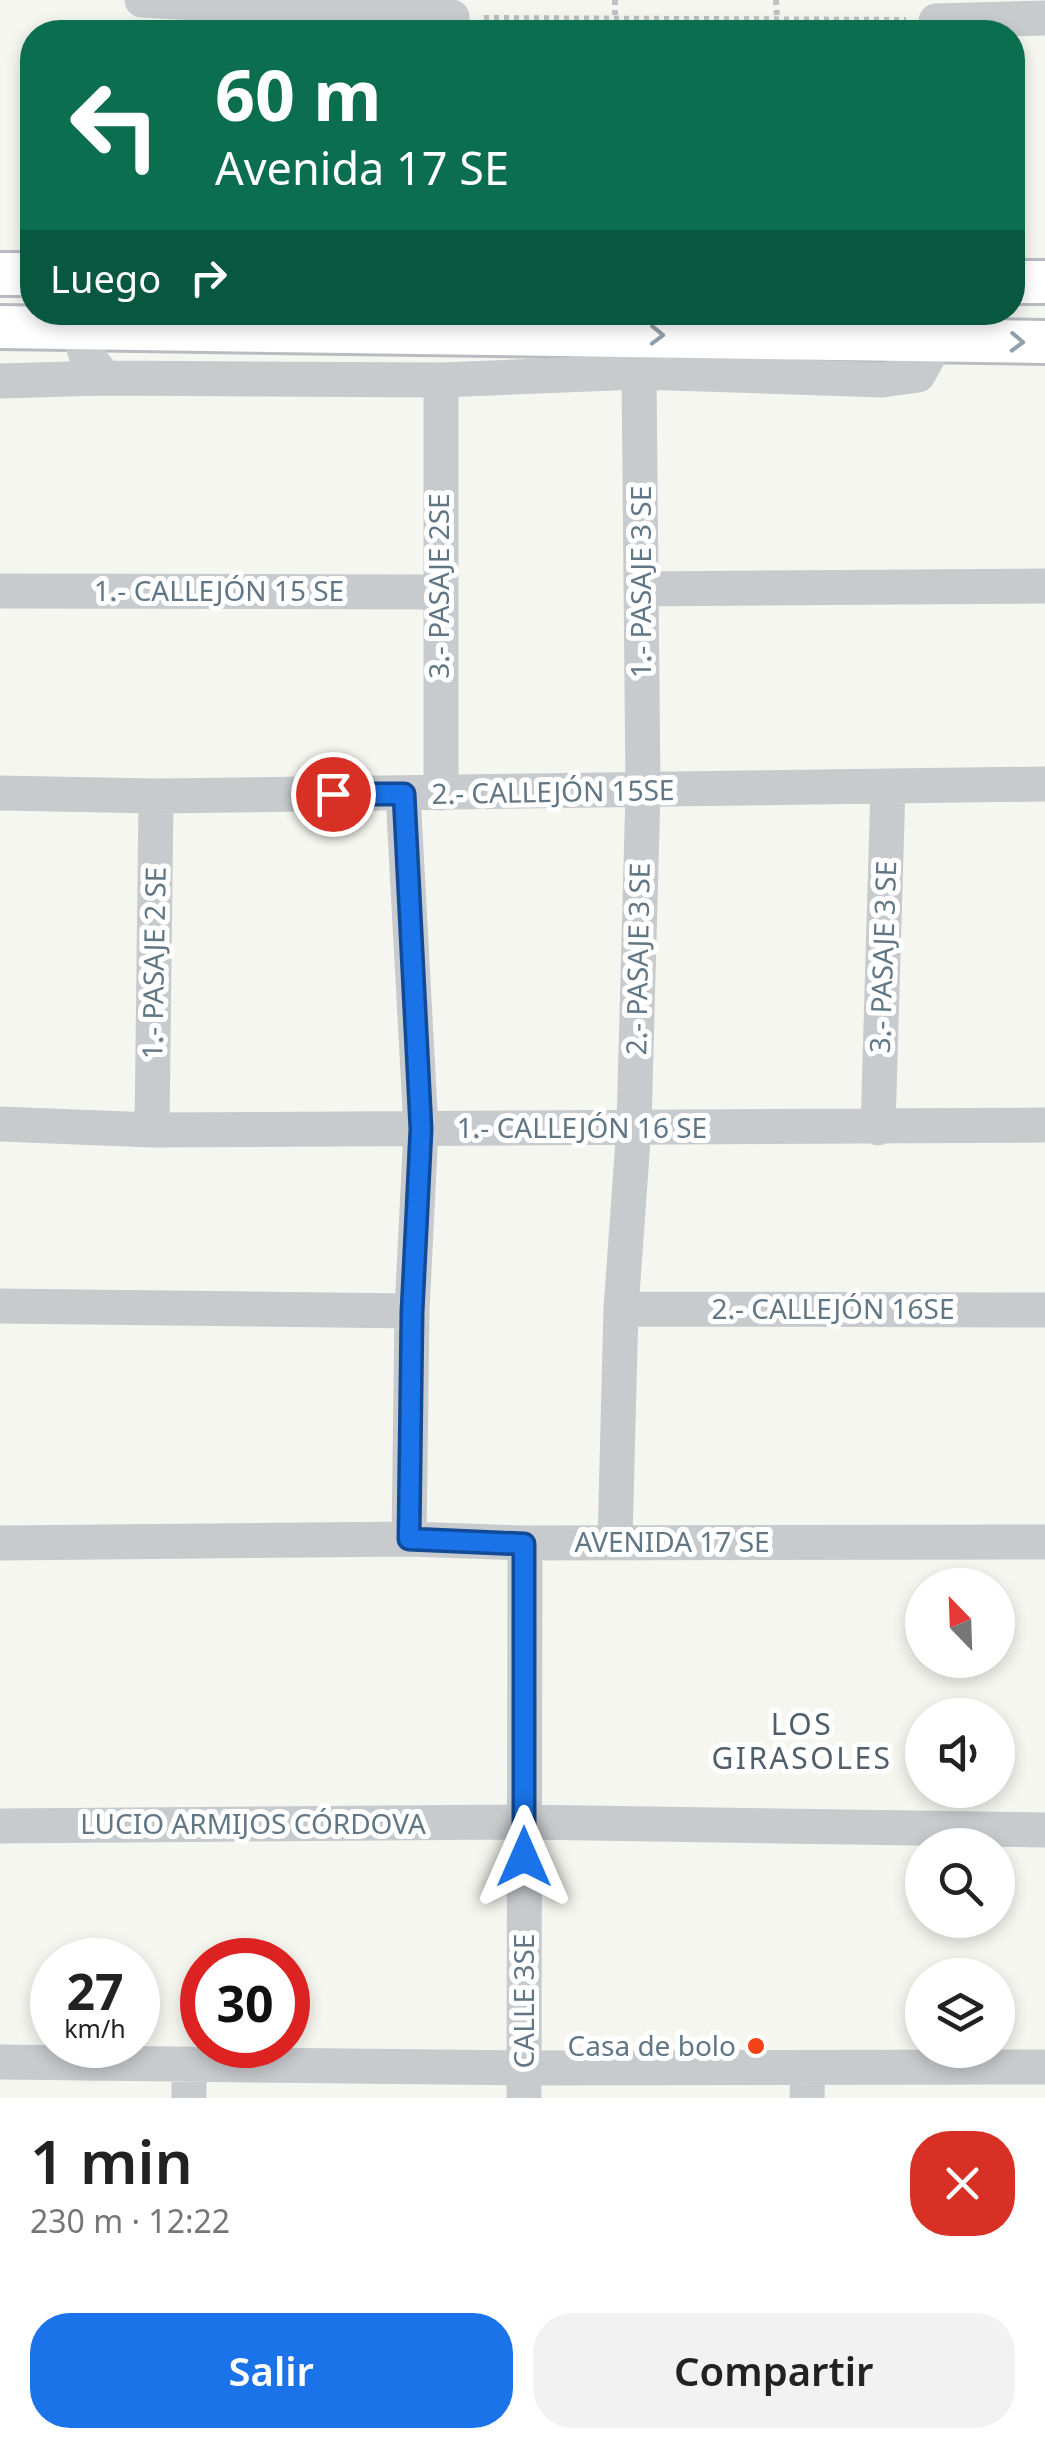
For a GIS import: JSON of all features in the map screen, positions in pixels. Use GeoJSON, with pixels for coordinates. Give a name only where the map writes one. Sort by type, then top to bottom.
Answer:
{"type":"FeatureCollection","features":[{"type":"Feature","properties":{"kind":"main road"},"geometry":{"type":"LineString","coordinates":[[0,327],[1045,342]]}},
{"type":"Feature","properties":{"kind":"street"},"geometry":{"type":"LineString","coordinates":[[142,0],[452,17]]}},
{"type":"Feature","properties":{"kind":"street"},"geometry":{"type":"LineString","coordinates":[[936,18],[1045,18]]}},
{"type":"Feature","properties":{"kind":"street"},"geometry":{"type":"LineString","coordinates":[[77,328],[86,356],[105,378]]}},
{"type":"Feature","properties":{"kind":"street"},"geometry":{"type":"LineString","coordinates":[[0,382],[105,378],[441,380],[639,372],[882,380],[918,375],[938,339]]}},
{"type":"Feature","properties":{"kind":"street","name":"1.- PASAJE 3 SE"},"geometry":{"type":"LineString","coordinates":[[639,372],[642,791]]}},
{"type":"Feature","properties":{"kind":"street","name":"3.- PASAJE 2SE"},"geometry":{"type":"LineString","coordinates":[[441,380],[441,793]]}},
{"type":"Feature","properties":{"kind":"street"},"geometry":{"type":"LineString","coordinates":[[641,589],[1045,586]]}},
{"type":"Feature","properties":{"kind":"street","name":"1.- CALLEJÓN 15 SE"},"geometry":{"type":"LineString","coordinates":[[0,592],[438,592]]}},
{"type":"Feature","properties":{"kind":"street","name":"2.- CALLEJÓN 15SE"},"geometry":{"type":"LineString","coordinates":[[0,793],[404,794],[1045,784]]}},
{"type":"Feature","properties":{"kind":"street","name":"3.- PASAJE 3 SE"},"geometry":{"type":"LineString","coordinates":[[878,1128],[888,786]]}},
{"type":"Feature","properties":{"kind":"street","name":"2.- PASAJE 3 SE"},"geometry":{"type":"LineString","coordinates":[[620,1308],[634,1126],[642,791]]}},
{"type":"Feature","properties":{"kind":"street"},"geometry":{"type":"LineString","coordinates":[[404,794],[421,1129],[412,1312],[409,1539]]}},
{"type":"Feature","properties":{"kind":"street","name":"1.- PASAJE 2 SE"},"geometry":{"type":"LineString","coordinates":[[152,1130],[156,796]]}},
{"type":"Feature","properties":{"kind":"street","name":"1.- CALLEJÓN 16 SE"},"geometry":{"type":"LineString","coordinates":[[0,1124],[152,1130],[1045,1125]]}},
{"type":"Feature","properties":{"kind":"street"},"geometry":{"type":"LineString","coordinates":[[0,1306],[412,1312]]}},
{"type":"Feature","properties":{"kind":"street"},"geometry":{"type":"LineString","coordinates":[[615,1541],[620,1308]]}},
{"type":"Feature","properties":{"kind":"street","name":"2.- CALLEJÓN 16SE"},"geometry":{"type":"LineString","coordinates":[[620,1308],[1045,1310]]}},
{"type":"Feature","properties":{"kind":"street","name":"AVENIDA 17 SE"},"geometry":{"type":"LineString","coordinates":[[0,1544],[409,1539],[524,1544],[1045,1542]]}},
{"type":"Feature","properties":{"kind":"street","name":"CALLE 3SE"},"geometry":{"type":"LineString","coordinates":[[524,1544],[525,2083]]}},
{"type":"Feature","properties":{"kind":"street","name":"LUCIO ARMIJOS CÓRDOVA"},"geometry":{"type":"LineString","coordinates":[[0,1826],[524,1822],[1045,1830]]}},
{"type":"Feature","properties":{"kind":"street"},"geometry":{"type":"LineString","coordinates":[[0,2062],[189,2081],[525,2083],[807,2083],[1045,2067]]}},
{"type":"Feature","properties":{"kind":"path"},"geometry":{"type":"LineString","coordinates":[[615,0],[616,20]]}},
{"type":"Feature","properties":{"kind":"path"},"geometry":{"type":"LineString","coordinates":[[776,0],[776,20]]}},
{"type":"Feature","properties":{"kind":"path"},"geometry":{"type":"LineString","coordinates":[[452,17],[936,18]]}},
{"type":"Feature","properties":{"kind":"place","name":"Casa de bolo"},"geometry":{"type":"Point","coordinates":[756,2046]}},
{"type":"Feature","properties":{"kind":"district","name":"LOS GIRASOLES"},"geometry":{"type":"Point","coordinates":[802,1742]}},
{"type":"Feature","properties":{"kind":"route"},"geometry":{"type":"LineString","coordinates":[[333,794],[404,794],[421,1129],[412,1312],[409,1539],[524,1544],[524,1857]]}}]}
